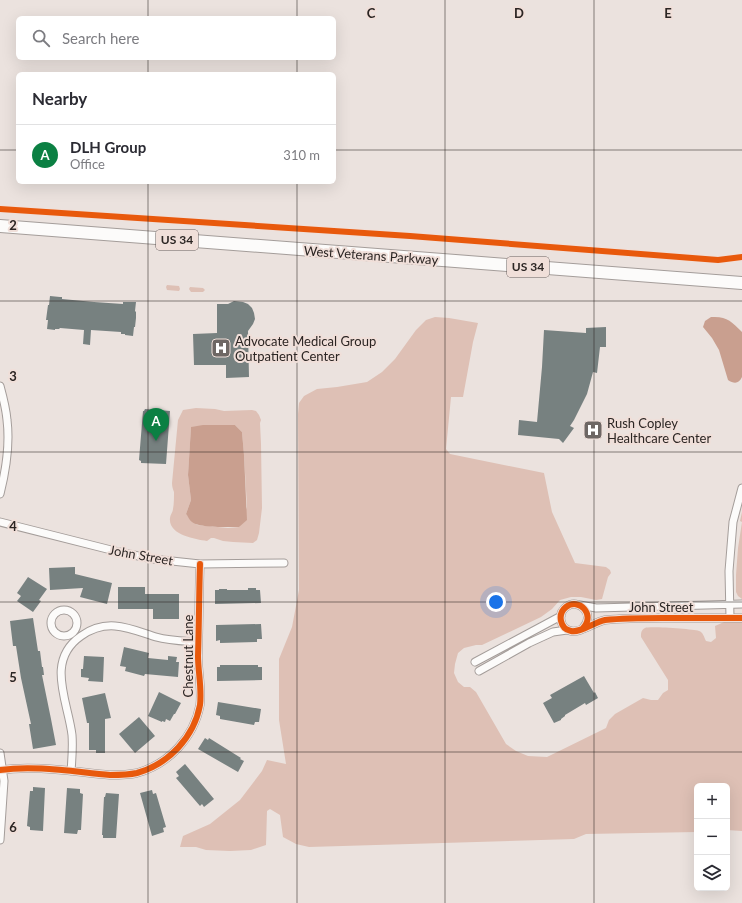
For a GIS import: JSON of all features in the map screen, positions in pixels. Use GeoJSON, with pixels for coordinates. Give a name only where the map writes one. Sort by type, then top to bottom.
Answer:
{"type":"FeatureCollection","features":[{"type":"Feature","properties":{"kind":"main road","name":"West Veterans Parkway"},"geometry":{"type":"LineString","coordinates":[[0,226],[742,283]]}},
{"type":"Feature","properties":{"kind":"street"},"geometry":{"type":"LineString","coordinates":[[0,386],[7,420],[8,442],[6,463],[0,494]]}},
{"type":"Feature","properties":{"kind":"street"},"geometry":{"type":"LineString","coordinates":[[730,618],[729,571],[733,522],[742,488]]}},
{"type":"Feature","properties":{"kind":"street","name":"John Street"},"geometry":{"type":"LineString","coordinates":[[0,522],[153,559],[200,564],[284,564]]}},
{"type":"Feature","properties":{"kind":"street","name":"Chestnut Lane"},"geometry":{"type":"LineString","coordinates":[[1,770],[23,768],[122,775],[147,770],[159,764],[178,748],[192,728],[200,703],[198,642],[200,564]]}},
{"type":"Feature","properties":{"kind":"street"},"geometry":{"type":"LineString","coordinates":[[576,604],[582,607],[587,613],[587,623],[578,631],[572,632],[563,626],[560,616],[566,607],[576,604]]}},
{"type":"Feature","properties":{"kind":"street","name":"John Street"},"geometry":{"type":"LineString","coordinates":[[576,604],[596,608],[742,604]]}},
{"type":"Feature","properties":{"kind":"street","name":"John Street"},"geometry":{"type":"LineString","coordinates":[[625,607],[625,618]]}},
{"type":"Feature","properties":{"kind":"street"},"geometry":{"type":"LineString","coordinates":[[475,662],[560,616]]}},
{"type":"Feature","properties":{"kind":"street","name":"John Street"},"geometry":{"type":"LineString","coordinates":[[583,628],[600,621],[625,618],[742,618]]}},
{"type":"Feature","properties":{"kind":"street"},"geometry":{"type":"LineString","coordinates":[[71,771],[73,749],[72,734],[61,684],[61,675],[64,657],[76,635],[96,628],[115,626],[167,640],[198,642]]}},
{"type":"Feature","properties":{"kind":"street"},"geometry":{"type":"LineString","coordinates":[[479,671],[529,643],[553,632],[568,630]]}},
{"type":"Feature","properties":{"kind":"street"},"geometry":{"type":"LineString","coordinates":[[0,753],[1,770],[4,781],[0,840]]}},
{"type":"Feature","properties":{"kind":"shaded area"},"geometry":{"type":"Polygon","coordinates":[[[167,285],[179,286],[180,289],[179,291],[167,290],[167,285]]]}},
{"type":"Feature","properties":{"kind":"shaded area"},"geometry":{"type":"Polygon","coordinates":[[[190,287],[203,288],[205,290],[203,292],[191,292],[189,289],[190,287]]]}},
{"type":"Feature","properties":{"kind":"shaded area"},"geometry":{"type":"Polygon","coordinates":[[[435,317],[478,323],[463,397],[451,397],[446,449],[450,454],[544,473],[552,512],[575,563],[606,567],[611,573],[608,577],[602,599],[596,600],[571,597],[560,600],[552,609],[541,617],[482,645],[464,648],[458,653],[455,664],[454,673],[458,682],[464,687],[470,687],[476,692],[506,744],[516,751],[528,756],[547,757],[606,728],[609,720],[615,714],[643,698],[658,700],[663,693],[668,690],[668,680],[641,637],[645,628],[695,630],[702,632],[706,641],[711,642],[716,638],[715,626],[724,622],[742,622],[742,831],[730,830],[730,783],[694,783],[694,832],[586,834],[574,839],[309,847],[296,844],[283,837],[280,815],[270,809],[267,811],[266,845],[251,850],[230,851],[206,850],[196,847],[180,847],[183,836],[210,824],[240,800],[262,771],[267,760],[286,764],[279,720],[279,659],[292,627],[299,590],[299,403],[304,396],[317,389],[367,382],[382,372],[395,359],[416,330],[426,320],[435,317]]]}},
{"type":"Feature","properties":{"kind":"shaded area"},"geometry":{"type":"Polygon","coordinates":[[[711,317],[725,318],[742,332],[742,377],[738,382],[734,383],[728,380],[719,350],[703,327],[705,321],[711,317]]]}},
{"type":"Feature","properties":{"kind":"shaded area"},"geometry":{"type":"Polygon","coordinates":[[[196,408],[224,411],[252,410],[256,411],[259,415],[261,420],[262,508],[259,533],[257,540],[253,543],[223,541],[214,538],[207,541],[196,539],[183,535],[173,528],[170,517],[174,503],[172,483],[178,420],[183,410],[196,408]],[[235,425],[191,427],[188,475],[191,500],[186,514],[197,525],[228,528],[239,527],[247,507],[242,432],[235,425]]]}},
{"type":"Feature","properties":{"kind":"shaded area"},"geometry":{"type":"Polygon","coordinates":[[[203,425],[235,425],[242,432],[247,520],[239,527],[214,527],[196,524],[190,520],[186,514],[191,500],[188,475],[191,427],[203,425]]]}},
{"type":"Feature","properties":{"kind":"shaded area"},"geometry":{"type":"Polygon","coordinates":[[[742,522],[742,599],[736,592],[736,575],[742,522]]]}},
{"type":"Feature","properties":{"kind":"building"},"geometry":{"type":"Polygon","coordinates":[[[50,296],[62,297],[62,299],[94,302],[123,304],[123,302],[136,302],[136,318],[133,336],[121,334],[121,332],[91,330],[90,345],[83,344],[84,330],[60,328],[55,330],[47,329],[48,320],[46,320],[50,296]]]}},
{"type":"Feature","properties":{"kind":"building","name":"Advocate Medical Group Outpatient Center"},"geometry":{"type":"Polygon","coordinates":[[[234,301],[248,304],[254,313],[255,319],[248,331],[249,377],[226,378],[226,365],[194,365],[193,334],[217,333],[217,304],[228,304],[234,301]]]}},
{"type":"Feature","properties":{"kind":"building"},"geometry":{"type":"Polygon","coordinates":[[[606,327],[606,347],[600,347],[597,373],[593,372],[587,394],[570,426],[574,428],[563,443],[559,439],[518,435],[519,420],[537,422],[544,330],[586,333],[586,328],[606,327]]]}},
{"type":"Feature","properties":{"kind":"building"},"geometry":{"type":"Polygon","coordinates":[[[145,409],[170,411],[166,464],[141,463],[139,460],[143,411],[145,409]]]}},
{"type":"Feature","properties":{"kind":"building"},"geometry":{"type":"Polygon","coordinates":[[[75,567],[75,574],[112,583],[107,604],[80,597],[83,588],[50,590],[49,568],[75,567]]]}},
{"type":"Feature","properties":{"kind":"building"},"geometry":{"type":"Polygon","coordinates":[[[28,577],[47,589],[33,612],[17,601],[21,596],[17,593],[28,577]]]}},
{"type":"Feature","properties":{"kind":"building"},"geometry":{"type":"Polygon","coordinates":[[[118,587],[145,587],[145,594],[179,594],[179,619],[153,619],[153,609],[118,609],[118,587]]]}},
{"type":"Feature","properties":{"kind":"building"},"geometry":{"type":"Polygon","coordinates":[[[248,588],[256,588],[256,590],[260,590],[261,603],[215,604],[215,590],[248,590],[248,588]]]}},
{"type":"Feature","properties":{"kind":"building"},"geometry":{"type":"Polygon","coordinates":[[[33,618],[38,651],[40,651],[43,667],[44,675],[42,675],[56,745],[33,749],[29,724],[31,724],[16,646],[13,646],[10,621],[33,618]]]}},
{"type":"Feature","properties":{"kind":"building"},"geometry":{"type":"Polygon","coordinates":[[[261,624],[262,639],[257,639],[257,642],[220,643],[220,640],[216,641],[216,625],[261,624]]]}},
{"type":"Feature","properties":{"kind":"building"},"geometry":{"type":"Polygon","coordinates":[[[124,647],[149,653],[148,658],[168,660],[168,656],[177,657],[176,662],[179,662],[178,677],[145,674],[144,676],[125,671],[126,667],[120,666],[124,647]]]}},
{"type":"Feature","properties":{"kind":"building"},"geometry":{"type":"Polygon","coordinates":[[[84,656],[104,657],[103,682],[88,681],[89,678],[81,677],[84,656]]]}},
{"type":"Feature","properties":{"kind":"building"},"geometry":{"type":"Polygon","coordinates":[[[220,665],[258,665],[258,667],[262,667],[262,680],[217,681],[217,667],[220,667],[220,665]]]}},
{"type":"Feature","properties":{"kind":"building"},"geometry":{"type":"Polygon","coordinates":[[[584,676],[598,698],[586,705],[585,703],[565,715],[561,720],[554,723],[543,703],[552,698],[550,695],[584,676]]]}},
{"type":"Feature","properties":{"kind":"building"},"geometry":{"type":"Polygon","coordinates":[[[159,692],[181,703],[170,721],[166,719],[165,722],[162,722],[148,716],[159,692]]]}},
{"type":"Feature","properties":{"kind":"building"},"geometry":{"type":"Polygon","coordinates":[[[105,693],[111,718],[105,719],[105,753],[96,753],[96,750],[89,750],[89,723],[87,723],[82,698],[105,693]]]}},
{"type":"Feature","properties":{"kind":"building"},"geometry":{"type":"Polygon","coordinates":[[[218,702],[261,709],[259,722],[255,722],[254,725],[220,719],[220,716],[216,715],[218,702]]]}},
{"type":"Feature","properties":{"kind":"building"},"geometry":{"type":"Polygon","coordinates":[[[139,717],[155,736],[135,753],[119,734],[139,717]]]}},
{"type":"Feature","properties":{"kind":"building"},"geometry":{"type":"Polygon","coordinates":[[[205,738],[208,740],[209,738],[244,761],[238,772],[198,749],[205,738]]]}},
{"type":"Feature","properties":{"kind":"building"},"geometry":{"type":"Polygon","coordinates":[[[185,764],[214,799],[204,807],[202,804],[200,806],[176,778],[179,776],[176,772],[185,764]]]}},
{"type":"Feature","properties":{"kind":"building"},"geometry":{"type":"Polygon","coordinates":[[[33,787],[45,788],[43,831],[30,830],[30,827],[27,826],[30,791],[33,791],[33,787]]]}},
{"type":"Feature","properties":{"kind":"building"},"geometry":{"type":"Polygon","coordinates":[[[67,788],[80,789],[80,793],[83,794],[81,830],[78,830],[77,834],[64,833],[67,788]]]}},
{"type":"Feature","properties":{"kind":"building"},"geometry":{"type":"Polygon","coordinates":[[[152,790],[153,794],[156,793],[166,827],[163,828],[164,832],[152,836],[140,793],[152,790]]]}},
{"type":"Feature","properties":{"kind":"building"},"geometry":{"type":"Polygon","coordinates":[[[106,793],[119,794],[116,838],[103,838],[102,835],[104,797],[106,793]]]}},
{"type":"Feature","properties":{"kind":"cycle path"},"geometry":{"type":"LineString","coordinates":[[0,209],[410,236],[718,260],[742,257]]}},
{"type":"Feature","properties":{"kind":"cycle path"},"geometry":{"type":"LineString","coordinates":[[0,770],[27,768],[110,775],[130,774],[149,769],[160,763],[178,748],[192,728],[200,705],[201,692],[198,656],[200,564]]}},
{"type":"Feature","properties":{"kind":"cycle path"},"geometry":{"type":"LineString","coordinates":[[583,628],[587,623],[588,618],[584,609],[576,604],[571,604],[566,607],[561,613],[561,621],[564,627],[571,631],[583,629],[601,621],[612,619],[742,618]]}},
{"type":"Feature","properties":{"kind":"place","name":"Advocate Medical Group Outpatient Center"},"geometry":{"type":"Point","coordinates":[221,348]}},
{"type":"Feature","properties":{"kind":"place","name":"Rush Copley Healthcare Center"},"geometry":{"type":"Point","coordinates":[593,430]}},
{"type":"Feature","properties":{"kind":"place","name":"DLH Group"},"geometry":{"type":"Point","coordinates":[156,441]}}]}
